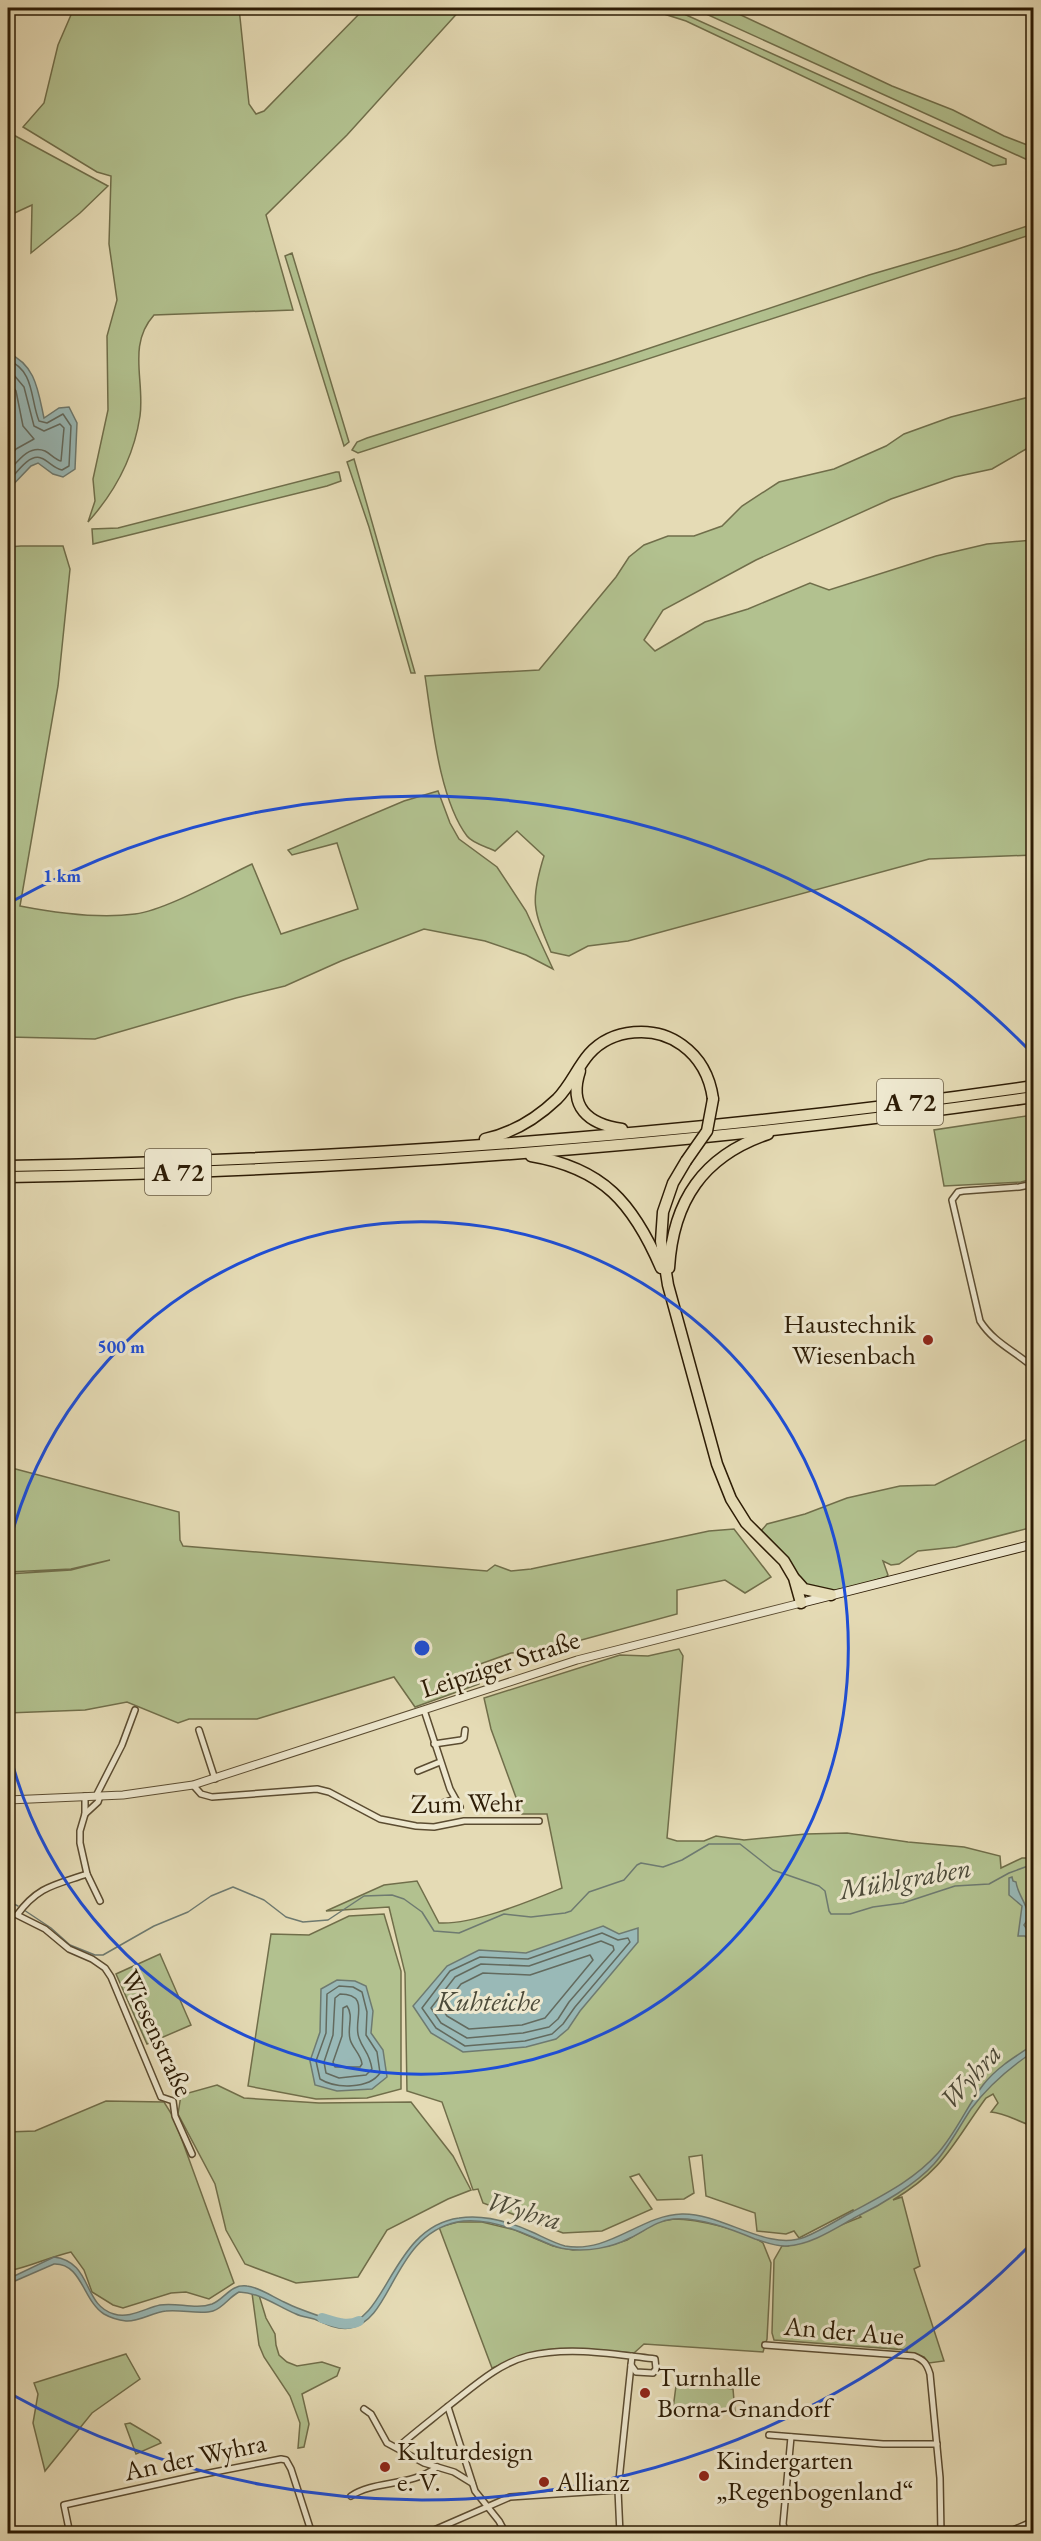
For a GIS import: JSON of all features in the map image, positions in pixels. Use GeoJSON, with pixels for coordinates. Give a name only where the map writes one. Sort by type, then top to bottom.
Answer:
{"type":"FeatureCollection","features":[{"type":"Feature","properties":{"kind":"highway"},"geometry":{"type":"LineString","coordinates":[[453,1147],[491,1138],[527,1124],[558,1098],[591,1052],[611,1038],[631,1032],[655,1032],[674,1039],[692,1053],[704,1069],[713,1099],[707,1131],[673,1183],[663,1212],[661,1241],[668,1285],[717,1464],[731,1499],[746,1523],[784,1561],[804,1589],[831,1595]]}},
{"type":"Feature","properties":{"kind":"highway"},"geometry":{"type":"LineString","coordinates":[[582,1063],[576,1089],[578,1102],[584,1113],[602,1126],[640,1132]]}},
{"type":"Feature","properties":{"kind":"highway","name":"A 72"},"geometry":{"type":"LineString","coordinates":[[8,1166],[216,1160],[453,1147],[640,1132],[867,1108],[1034,1086]]}},
{"type":"Feature","properties":{"kind":"highway","name":"A 72"},"geometry":{"type":"LineString","coordinates":[[8,1177],[302,1167],[515,1153],[789,1127],[1034,1097]]}},
{"type":"Feature","properties":{"kind":"highway"},"geometry":{"type":"LineString","coordinates":[[668,1285],[670,1249],[679,1214],[699,1178],[715,1162],[736,1148],[753,1139],[789,1127]]}},
{"type":"Feature","properties":{"kind":"highway"},"geometry":{"type":"LineString","coordinates":[[515,1153],[565,1163],[598,1180],[624,1202],[646,1234],[668,1285]]}},
{"type":"Feature","properties":{"kind":"highway"},"geometry":{"type":"LineString","coordinates":[[794,1578],[801,1603]]}},
{"type":"Feature","properties":{"kind":"main road"},"geometry":{"type":"LineString","coordinates":[[801,1603],[1034,1544]]}},
{"type":"Feature","properties":{"kind":"street"},"geometry":{"type":"LineString","coordinates":[[1033,1366],[999,1344],[987,1333],[980,1320],[952,1200],[958,1192],[963,1191],[1034,1184]]}},
{"type":"Feature","properties":{"kind":"street","name":"Leipziger Straße"},"geometry":{"type":"LineString","coordinates":[[8,1800],[85,1796],[98,1798],[193,1785],[577,1660],[801,1603]]}},
{"type":"Feature","properties":{"kind":"street"},"geometry":{"type":"LineString","coordinates":[[85,1814],[98,1798],[135,1710]]}},
{"type":"Feature","properties":{"kind":"street"},"geometry":{"type":"LineString","coordinates":[[424,1710],[440,1762],[460,1808]]}},
{"type":"Feature","properties":{"kind":"street"},"geometry":{"type":"LineString","coordinates":[[200,1730],[215,1779]]}},
{"type":"Feature","properties":{"kind":"street"},"geometry":{"type":"LineString","coordinates":[[434,1744],[461,1740],[464,1738],[465,1730]]}},
{"type":"Feature","properties":{"kind":"street"},"geometry":{"type":"LineString","coordinates":[[418,1771],[440,1762]]}},
{"type":"Feature","properties":{"kind":"street","name":"Zum Wehr"},"geometry":{"type":"LineString","coordinates":[[193,1785],[201,1794],[212,1797],[292,1790],[323,1790],[380,1819],[416,1826],[434,1827],[464,1821],[539,1821]]}},
{"type":"Feature","properties":{"kind":"street"},"geometry":{"type":"LineString","coordinates":[[85,1796],[85,1814],[80,1831],[80,1843],[87,1874],[100,1901]]}},
{"type":"Feature","properties":{"kind":"street"},"geometry":{"type":"LineString","coordinates":[[433,1806],[455,1799]]}},
{"type":"Feature","properties":{"kind":"street","name":"Wiesenstraße"},"geometry":{"type":"LineString","coordinates":[[87,1874],[38,1892],[29,1898],[17,1914],[45,1929],[69,1949],[105,1968],[111,1977],[161,2097],[173,2101],[175,2116],[192,2154]]}},
{"type":"Feature","properties":{"kind":"street","name":"An der Aue"},"geometry":{"type":"LineString","coordinates":[[765,2344],[914,2356],[922,2359],[928,2366],[930,2374],[937,2444],[941,2532]]}},
{"type":"Feature","properties":{"kind":"street"},"geometry":{"type":"LineString","coordinates":[[398,2447],[496,2370],[528,2356],[576,2352],[632,2356],[655,2359],[656,2369],[652,2373],[636,2372],[631,2365]]}},
{"type":"Feature","properties":{"kind":"street"},"geometry":{"type":"LineString","coordinates":[[620,2534],[618,2490],[632,2356]]}},
{"type":"Feature","properties":{"kind":"street"},"geometry":{"type":"LineString","coordinates":[[448,2407],[472,2483],[506,2534]]}},
{"type":"Feature","properties":{"kind":"street"},"geometry":{"type":"LineString","coordinates":[[364,2409],[371,2414],[387,2443],[409,2455],[454,2472],[472,2483]]}},
{"type":"Feature","properties":{"kind":"street"},"geometry":{"type":"LineString","coordinates":[[769,2435],[883,2444],[937,2444]]}},
{"type":"Feature","properties":{"kind":"street"},"geometry":{"type":"LineString","coordinates":[[786,2534],[783,2523],[791,2437]]}},
{"type":"Feature","properties":{"kind":"street","name":"An der Wyhra"},"geometry":{"type":"LineString","coordinates":[[70,2534],[63,2505],[281,2459],[286,2460],[291,2469],[312,2534]]}},
{"type":"Feature","properties":{"kind":"street"},"geometry":{"type":"LineString","coordinates":[[351,2496],[372,2488],[401,2483],[437,2467]]}},
{"type":"Feature","properties":{"kind":"street"},"geometry":{"type":"LineString","coordinates":[[426,2534],[510,2497],[618,2490]]}},
{"type":"Feature","properties":{"kind":"street"},"geometry":{"type":"LineString","coordinates":[[1004,2534],[1034,2521]]}},
{"type":"Feature","properties":{"kind":"street"},"geometry":{"type":"LineString","coordinates":[[904,2534],[941,2532]]}},
{"type":"Feature","properties":{"kind":"green space"},"geometry":{"type":"Polygon","coordinates":[[[74,8],[239,8],[249,104],[256,114],[264,111],[365,8],[462,8],[347,135],[266,215],[293,310],[154,315],[141,339],[139,351],[141,403],[133,445],[115,486],[88,522],[95,501],[93,479],[108,410],[107,336],[117,300],[109,244],[111,176],[97,172],[23,127],[44,103],[58,45],[74,8]]]}},
{"type":"Feature","properties":{"kind":"green space"},"geometry":{"type":"Polygon","coordinates":[[[656,8],[669,8],[684,14],[1006,159],[1006,164],[993,166],[686,21],[664,14],[656,8]]]}},
{"type":"Feature","properties":{"kind":"green space"},"geometry":{"type":"Polygon","coordinates":[[[693,8],[726,8],[892,86],[953,110],[1004,136],[1030,146],[1030,161],[693,8]]]}},
{"type":"Feature","properties":{"kind":"green space"},"geometry":{"type":"Polygon","coordinates":[[[8,132],[108,186],[80,213],[31,253],[32,205],[8,216],[8,132]]]}},
{"type":"Feature","properties":{"kind":"green space"},"geometry":{"type":"Polygon","coordinates":[[[1033,224],[1033,234],[358,453],[352,450],[357,442],[367,438],[1033,224]]]}},
{"type":"Feature","properties":{"kind":"green space"},"geometry":{"type":"Polygon","coordinates":[[[292,253],[349,442],[344,446],[285,256],[292,253]]]}},
{"type":"Feature","properties":{"kind":"green space"},"geometry":{"type":"Polygon","coordinates":[[[1033,396],[1033,445],[992,469],[955,477],[891,499],[756,560],[663,610],[644,640],[655,651],[705,622],[748,609],[810,583],[829,590],[936,556],[987,544],[1033,540],[1033,855],[929,859],[628,941],[588,946],[569,956],[551,952],[540,926],[535,905],[537,884],[544,856],[517,831],[495,851],[476,843],[467,836],[457,820],[443,781],[425,676],[539,670],[616,577],[629,557],[644,545],[668,536],[694,536],[722,526],[742,506],[779,482],[834,469],[886,446],[904,434],[951,417],[1033,396]]]}},
{"type":"Feature","properties":{"kind":"green space"},"geometry":{"type":"Polygon","coordinates":[[[354,459],[415,673],[411,673],[369,527],[347,462],[354,459]]]}},
{"type":"Feature","properties":{"kind":"green space"},"geometry":{"type":"Polygon","coordinates":[[[339,472],[341,481],[327,486],[93,544],[92,529],[118,528],[339,472]]]}},
{"type":"Feature","properties":{"kind":"green space"},"geometry":{"type":"Polygon","coordinates":[[[63,546],[70,569],[58,686],[20,906],[77,914],[106,916],[135,914],[178,900],[252,864],[281,934],[358,909],[337,843],[292,855],[288,850],[404,801],[438,791],[450,823],[459,839],[497,867],[526,911],[553,969],[526,955],[485,941],[424,929],[341,961],[285,986],[95,1039],[8,1037],[8,547],[63,546]]]}},
{"type":"Feature","properties":{"kind":"green space"},"geometry":{"type":"Polygon","coordinates":[[[1033,1115],[1033,1179],[1021,1182],[944,1186],[934,1130],[1033,1115]]]}},
{"type":"Feature","properties":{"kind":"green space"},"geometry":{"type":"Polygon","coordinates":[[[1033,1436],[1033,1527],[956,1547],[918,1551],[899,1564],[891,1565],[883,1561],[888,1575],[886,1577],[834,1590],[814,1588],[805,1584],[784,1554],[761,1531],[767,1524],[805,1514],[847,1498],[900,1486],[935,1485],[1033,1436]]]}},
{"type":"Feature","properties":{"kind":"green space"},"geometry":{"type":"Polygon","coordinates":[[[8,1467],[179,1512],[180,1540],[183,1546],[487,1571],[495,1565],[511,1571],[531,1569],[709,1531],[734,1529],[771,1577],[745,1593],[725,1580],[677,1590],[677,1614],[541,1651],[511,1653],[480,1664],[479,1684],[415,1707],[394,1677],[257,1719],[189,1719],[178,1723],[127,1702],[85,1710],[8,1713],[8,1574],[71,1570],[110,1560],[71,1569],[8,1572],[8,1467]]]}},
{"type":"Feature","properties":{"kind":"green space"},"geometry":{"type":"Polygon","coordinates":[[[679,1649],[683,1656],[667,1838],[677,1841],[704,1841],[716,1836],[744,1840],[847,1833],[964,1847],[1000,1856],[1001,1868],[1022,1858],[1033,1858],[1033,2126],[991,2112],[998,2103],[993,2094],[986,2098],[937,2166],[911,2189],[893,2200],[902,2197],[920,2266],[914,2269],[944,2361],[929,2363],[924,2357],[907,2353],[907,2350],[774,2340],[772,2333],[774,2260],[782,2246],[788,2246],[861,2217],[853,2210],[799,2238],[794,2231],[786,2234],[757,2231],[755,2213],[706,2196],[702,2155],[689,2157],[694,2193],[684,2199],[657,2200],[639,2174],[630,2177],[652,2209],[602,2231],[563,2233],[483,2203],[478,2189],[473,2190],[442,2102],[407,2091],[405,1973],[389,1907],[326,1911],[384,1885],[417,1881],[439,1923],[453,1923],[501,1911],[562,1888],[547,1814],[522,1814],[491,1729],[484,1698],[620,1655],[648,1656],[679,1649]]]}},
{"type":"Feature","properties":{"kind":"green space"},"geometry":{"type":"Polygon","coordinates":[[[384,1914],[401,1971],[401,2089],[367,2098],[316,2099],[248,2086],[271,1934],[309,1935],[349,1916],[384,1914]]]}},
{"type":"Feature","properties":{"kind":"green space"},"geometry":{"type":"Polygon","coordinates":[[[160,1954],[191,2025],[147,2044],[116,1974],[160,1954]]]}},
{"type":"Feature","properties":{"kind":"green space"},"geometry":{"type":"Polygon","coordinates":[[[217,2085],[244,2098],[319,2103],[411,2102],[453,2156],[471,2190],[387,2230],[358,2277],[296,2283],[245,2264],[226,2230],[215,2184],[178,2114],[181,2095],[217,2085]]]}},
{"type":"Feature","properties":{"kind":"green space"},"geometry":{"type":"Polygon","coordinates":[[[106,2101],[164,2102],[174,2118],[234,2283],[209,2299],[186,2292],[171,2293],[123,2308],[113,2305],[92,2292],[84,2270],[71,2252],[8,2271],[8,2132],[35,2131],[106,2101]]]}},
{"type":"Feature","properties":{"kind":"green space"},"geometry":{"type":"Polygon","coordinates":[[[674,2219],[720,2226],[763,2243],[771,2263],[767,2339],[763,2352],[644,2344],[634,2353],[567,2348],[532,2353],[492,2368],[439,2227],[458,2222],[482,2222],[515,2230],[553,2246],[573,2250],[608,2246],[627,2240],[657,2222],[674,2219]]]}},
{"type":"Feature","properties":{"kind":"green space"},"geometry":{"type":"Polygon","coordinates":[[[252,2293],[259,2295],[266,2318],[275,2334],[279,2355],[287,2362],[297,2366],[322,2362],[340,2368],[337,2376],[302,2394],[309,2424],[304,2447],[298,2448],[300,2423],[290,2396],[264,2357],[259,2345],[252,2293]]]}},
{"type":"Feature","properties":{"kind":"green space"},"geometry":{"type":"Polygon","coordinates":[[[126,2354],[140,2379],[92,2413],[45,2471],[33,2423],[38,2394],[34,2383],[126,2354]]]}},
{"type":"Feature","properties":{"kind":"green space"},"geometry":{"type":"Polygon","coordinates":[[[677,2378],[690,2379],[697,2384],[733,2389],[735,2412],[673,2409],[677,2378]]]}},
{"type":"Feature","properties":{"kind":"green space"},"geometry":{"type":"Polygon","coordinates":[[[130,2423],[161,2443],[136,2454],[125,2424],[130,2423]]]}},
{"type":"Feature","properties":{"kind":"water"},"geometry":{"type":"Polygon","coordinates":[[[8,353],[25,364],[30,372],[44,418],[59,408],[69,407],[77,423],[75,469],[63,477],[53,474],[38,463],[31,466],[8,490],[8,353]]]}},
{"type":"Feature","properties":{"kind":"water"},"geometry":{"type":"Polygon","coordinates":[[[1012,1877],[1027,1909],[1028,1915],[1024,1925],[1033,1938],[1033,1948],[1025,1936],[1018,1936],[1022,1906],[1009,1895],[1009,1878],[1012,1877]]]}},
{"type":"Feature","properties":{"kind":"water","name":"Kuhteiche"},"geometry":{"type":"Polygon","coordinates":[[[603,1926],[619,1934],[638,1928],[638,1942],[580,2011],[568,2029],[556,2039],[526,2047],[463,2052],[431,2033],[413,2006],[447,1966],[479,1950],[526,1953],[603,1926]]]}},
{"type":"Feature","properties":{"kind":"water"},"geometry":{"type":"Polygon","coordinates":[[[337,1980],[355,1981],[366,1986],[373,2011],[371,2033],[383,2050],[387,2077],[372,2089],[337,2091],[315,2085],[310,2061],[320,2032],[321,1989],[337,1980]]]}},
{"type":"Feature","properties":{"kind":"water"},"geometry":{"type":"Polygon","coordinates":[[[1033,2045],[1033,2052],[1016,2064],[978,2100],[927,2172],[887,2200],[832,2231],[805,2243],[775,2245],[715,2225],[694,2220],[673,2219],[656,2224],[615,2244],[574,2250],[554,2246],[497,2224],[477,2221],[457,2222],[436,2230],[419,2243],[376,2310],[364,2322],[350,2328],[332,2326],[300,2316],[262,2297],[239,2292],[213,2311],[166,2311],[136,2320],[120,2320],[104,2314],[97,2308],[77,2276],[63,2265],[54,2264],[8,2284],[8,2279],[54,2257],[75,2267],[97,2302],[114,2314],[126,2315],[166,2304],[206,2306],[217,2302],[236,2287],[247,2286],[261,2290],[300,2309],[344,2324],[359,2319],[371,2308],[405,2255],[419,2238],[437,2225],[459,2218],[478,2217],[506,2222],[561,2245],[581,2247],[611,2240],[667,2216],[682,2214],[713,2219],[776,2240],[805,2237],[887,2193],[929,2163],[956,2128],[988,2079],[1033,2045]]]}},
{"type":"Feature","properties":{"kind":"waterway","name":"Mühlgraben"},"geometry":{"type":"LineString","coordinates":[[24,1910],[51,1928],[70,1945],[95,1955],[103,1955],[154,1926],[188,1912],[211,1896],[233,1887],[264,1900],[286,1917],[303,1922],[328,1920],[364,1896],[392,1895],[404,1899],[422,1912],[434,1931],[459,1933],[504,1914],[531,1917],[571,1911],[589,1892],[624,1880],[641,1863],[663,1867],[682,1860],[709,1844],[740,1844],[773,1870],[819,1886],[825,1891],[831,1914],[850,1914],[873,1907],[903,1903],[955,1886],[989,1884],[1009,1873],[1034,1866]]}},
{"type":"Feature","properties":{"kind":"waterway","name":"Mühlgraben"},"geometry":{"type":"LineString","coordinates":[[8,1901],[18,1906]]}},
{"type":"Feature","properties":{"kind":"waterway","name":"Wyhra"},"geometry":{"type":"LineString","coordinates":[[322,2318],[345,2324],[359,2321]]}},
{"type":"Feature","properties":{"kind":"place","name":"Haustechnik Wiesenbach"},"geometry":{"type":"Point","coordinates":[928,1340]}},
{"type":"Feature","properties":{"kind":"place","name":"Turnhalle Borna-Gnandorf"},"geometry":{"type":"Point","coordinates":[645,2393]}},
{"type":"Feature","properties":{"kind":"place","name":"Kulturdesign e. V."},"geometry":{"type":"Point","coordinates":[385,2467]}},
{"type":"Feature","properties":{"kind":"place","name":"Kindergarten „Regenbogenland“"},"geometry":{"type":"Point","coordinates":[704,2476]}},
{"type":"Feature","properties":{"kind":"place","name":"Allianz"},"geometry":{"type":"Point","coordinates":[544,2482]}}]}
